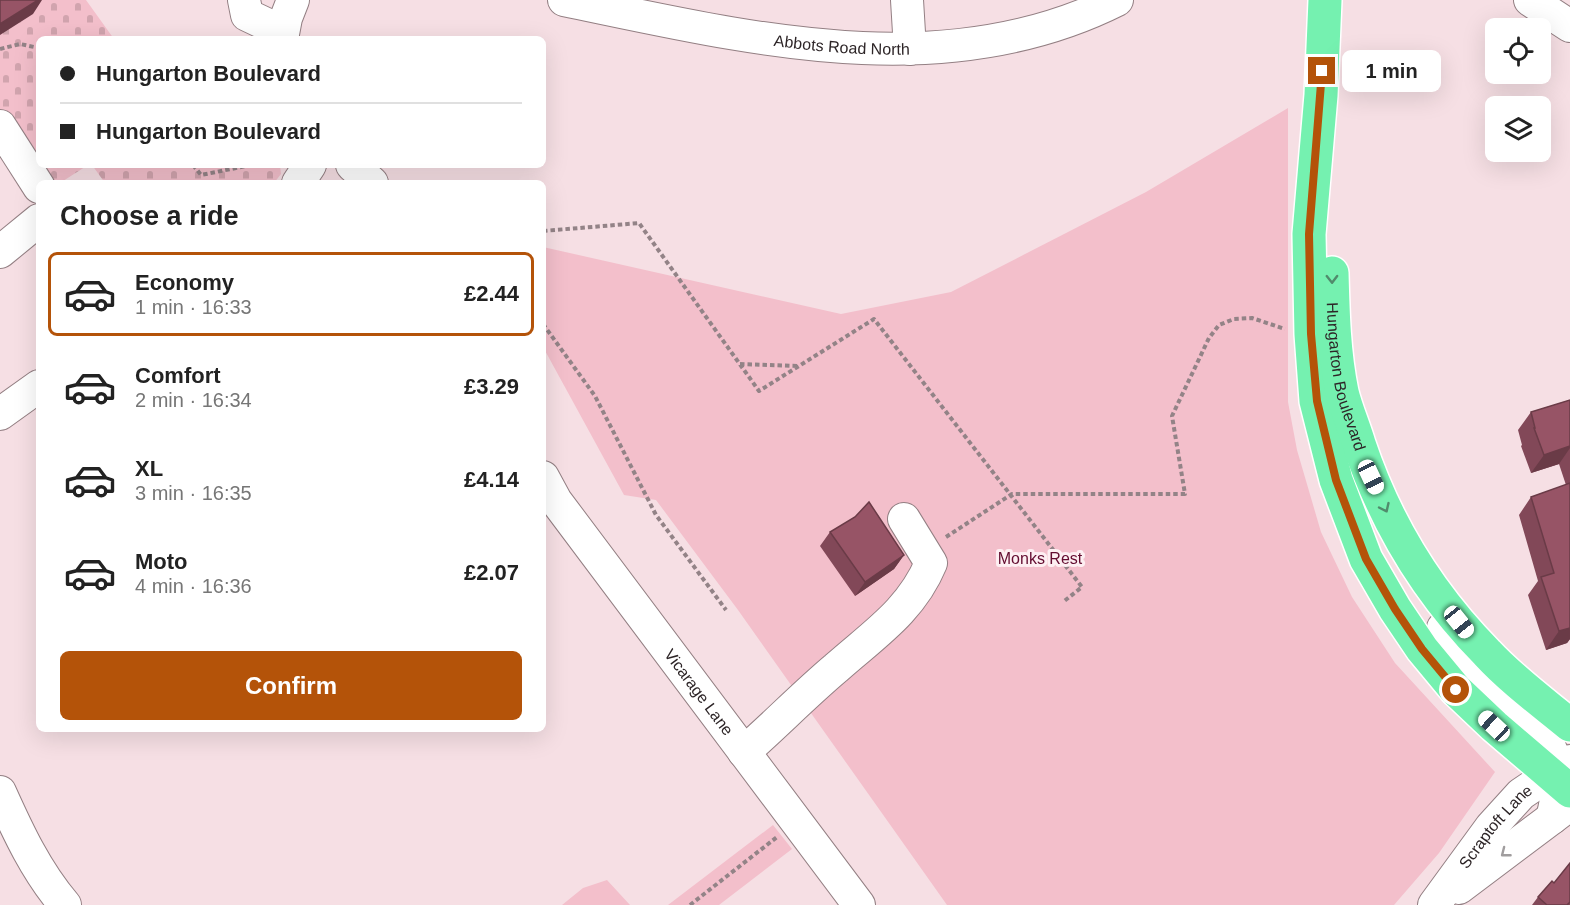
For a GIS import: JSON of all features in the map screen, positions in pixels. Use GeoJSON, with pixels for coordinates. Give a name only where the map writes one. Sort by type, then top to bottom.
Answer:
{"type":"FeatureCollection","features":[{"type":"Feature","properties":{"kind":"highway","name":"Hungarton Boulevard"},"geometry":{"type":"LineString","coordinates":[[1325,0],[1322,95],[1309,234],[1311,334],[1317,401],[1336,480],[1366,559],[1422,649],[1456,690],[1562,783]]}},
{"type":"Feature","properties":{"kind":"highway","name":"Hungarton Boulevard"},"geometry":{"type":"LineString","coordinates":[[1322,95],[1331,208],[1333,318],[1342,393],[1371,477],[1400,536],[1437,593],[1481,647],[1509,675],[1570,725]]}},
{"type":"Feature","properties":{"kind":"street"},"geometry":{"type":"LineString","coordinates":[[244,0],[247,15],[283,35],[293,0]]}},
{"type":"Feature","properties":{"kind":"street","name":"Abbots Road North"},"geometry":{"type":"LineString","coordinates":[[564,0],[725,33],[815,45],[910,49],[970,45],[1035,32],[1067,22],[1117,0]]}},
{"type":"Feature","properties":{"kind":"street"},"geometry":{"type":"LineString","coordinates":[[907,0],[910,49]]}},
{"type":"Feature","properties":{"kind":"street"},"geometry":{"type":"LineString","coordinates":[[1530,0],[1570,26]]}},
{"type":"Feature","properties":{"kind":"street"},"geometry":{"type":"LineString","coordinates":[[0,126],[36,182]]}},
{"type":"Feature","properties":{"kind":"street"},"geometry":{"type":"LineString","coordinates":[[355,168],[369,180]]}},
{"type":"Feature","properties":{"kind":"street"},"geometry":{"type":"LineString","coordinates":[[0,252],[36,222]]}},
{"type":"Feature","properties":{"kind":"street"},"geometry":{"type":"LineString","coordinates":[[0,414],[36,388]]}},
{"type":"Feature","properties":{"kind":"street","name":"Vicarage Lane"},"geometry":{"type":"LineString","coordinates":[[547,496],[859,905]]}},
{"type":"Feature","properties":{"kind":"street"},"geometry":{"type":"LineString","coordinates":[[744,752],[881,630],[922,584],[931,563],[904,519]]}},
{"type":"Feature","properties":{"kind":"street"},"geometry":{"type":"LineString","coordinates":[[1400,536],[1421,595],[1451,638],[1487,677],[1552,737],[1562,753],[1562,783]]}},
{"type":"Feature","properties":{"kind":"street","name":"Scraptoft Lane"},"geometry":{"type":"LineString","coordinates":[[1436,905],[1491,827],[1521,794],[1562,783]]}},
{"type":"Feature","properties":{"kind":"street","name":"Scraptoft Lane"},"geometry":{"type":"LineString","coordinates":[[1436,905],[1562,783]]}},
{"type":"Feature","properties":{"kind":"street"},"geometry":{"type":"LineString","coordinates":[[0,792],[32,858],[47,884],[65,905]]}},
{"type":"Feature","properties":{"kind":"path"},"geometry":{"type":"LineString","coordinates":[[0,49],[20,44],[36,47]]}},
{"type":"Feature","properties":{"kind":"path"},"geometry":{"type":"LineString","coordinates":[[195,168],[201,175],[236,168]]}},
{"type":"Feature","properties":{"kind":"path"},"geometry":{"type":"LineString","coordinates":[[546,231],[639,223],[759,391],[874,319],[1082,587],[1063,602]]}},
{"type":"Feature","properties":{"kind":"path"},"geometry":{"type":"LineString","coordinates":[[924,552],[1012,495],[1185,494],[1172,416],[1209,338],[1220,325],[1234,319],[1252,318],[1294,332]]}},
{"type":"Feature","properties":{"kind":"path"},"geometry":{"type":"LineString","coordinates":[[546,328],[595,396],[656,515],[726,610]]}},
{"type":"Feature","properties":{"kind":"path"},"geometry":{"type":"LineString","coordinates":[[740,364],[799,366]]}},
{"type":"Feature","properties":{"kind":"path"},"geometry":{"type":"LineString","coordinates":[[690,905],[796,822]]}},
{"type":"Feature","properties":{"kind":"green space"},"geometry":{"type":"Polygon","coordinates":[[[0,0],[86,0],[112,36],[36,36],[36,162],[0,112],[0,0]]]}},
{"type":"Feature","properties":{"kind":"green space","name":"Monks Rest"},"geometry":{"type":"Polygon","coordinates":[[[1288,108],[1288,402],[1297,450],[1321,532],[1352,597],[1395,663],[1495,772],[1439,853],[1394,905],[947,905],[738,610],[656,500],[624,495],[546,352],[546,248],[841,314],[951,292],[1146,192],[1288,108]]]}},
{"type":"Feature","properties":{"kind":"green space"},"geometry":{"type":"Polygon","coordinates":[[[41,168],[83,168],[65,180],[51,180],[41,168]]]}},
{"type":"Feature","properties":{"kind":"green space"},"geometry":{"type":"Polygon","coordinates":[[[94,168],[280,168],[281,174],[276,180],[103,180],[94,168]]]}},
{"type":"Feature","properties":{"kind":"green space"},"geometry":{"type":"Polygon","coordinates":[[[773,825],[792,849],[719,905],[668,905],[773,825]]]}},
{"type":"Feature","properties":{"kind":"green space"},"geometry":{"type":"Polygon","coordinates":[[[607,880],[630,905],[562,905],[583,888],[607,880]]]}},
{"type":"Feature","properties":{"kind":"building"},"geometry":{"type":"Polygon","coordinates":[[[0,0],[38,0],[0,24],[0,0]]]}},
{"type":"Feature","properties":{"kind":"building"},"geometry":{"type":"Polygon","coordinates":[[[1570,400],[1570,446],[1544,455],[1531,412],[1570,400]]]}},
{"type":"Feature","properties":{"kind":"building"},"geometry":{"type":"Polygon","coordinates":[[[1570,483],[1570,628],[1559,631],[1541,577],[1554,573],[1531,497],[1570,483]]]}},
{"type":"Feature","properties":{"kind":"building"},"geometry":{"type":"Polygon","coordinates":[[[869,502],[904,555],[865,582],[830,532],[855,517],[869,502]]]}},
{"type":"Feature","properties":{"kind":"building"},"geometry":{"type":"Polygon","coordinates":[[[1570,863],[1570,902],[1567,905],[1547,905],[1538,897],[1552,881],[1554,883],[1570,863]]]}},
{"type":"Feature","properties":{"kind":"route"},"geometry":{"type":"LineString","coordinates":[[1322,71],[1322,95],[1309,234],[1311,334],[1317,401],[1336,480],[1366,559],[1422,649],[1456,690]]}}]}
